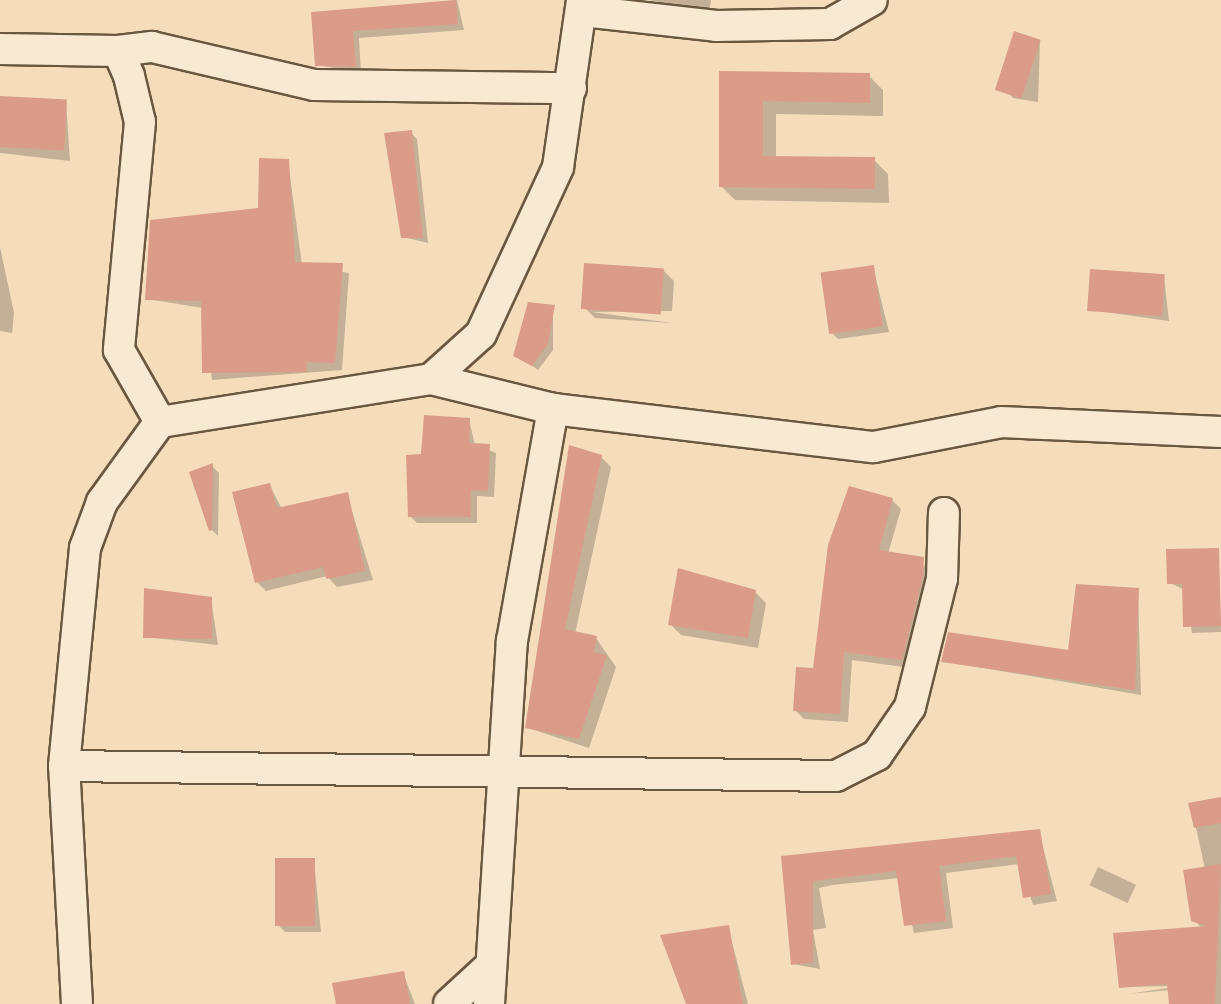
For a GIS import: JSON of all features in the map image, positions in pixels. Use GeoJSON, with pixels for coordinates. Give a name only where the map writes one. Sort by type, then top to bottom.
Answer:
{"type":"FeatureCollection","features":[{"type":"Feature","properties":{"kind":"street"},"geometry":{"type":"LineString","coordinates":[[431,379],[480,334],[518,265],[558,167],[582,6],[716,26],[830,24],[872,0]]}},
{"type":"Feature","properties":{"kind":"street"},"geometry":{"type":"LineString","coordinates":[[0,49],[118,51],[152,47],[314,86],[571,88]]}},
{"type":"Feature","properties":{"kind":"street"},"geometry":{"type":"LineString","coordinates":[[118,51],[140,122],[119,350],[160,422]]}},
{"type":"Feature","properties":{"kind":"street"},"geometry":{"type":"LineString","coordinates":[[76,1004],[64,766],[85,548],[131,450],[160,422],[431,379],[553,408],[874,447],[1000,422],[1221,432]]}},
{"type":"Feature","properties":{"kind":"street"},"geometry":{"type":"LineString","coordinates":[[489,1004],[487,968],[510,773],[522,540],[553,408]]}},
{"type":"Feature","properties":{"kind":"street"},"geometry":{"type":"LineString","coordinates":[[64,766],[836,776],[877,755],[910,707],[929,651],[944,513]]}},
{"type":"Feature","properties":{"kind":"street"},"geometry":{"type":"LineString","coordinates":[[449,1004],[487,968]]}},
{"type":"Feature","properties":{"kind":"building"},"geometry":{"type":"Polygon","coordinates":[[[456,0],[458,24],[353,31],[356,67],[315,66],[311,12],[456,0]]]}},
{"type":"Feature","properties":{"kind":"building"},"geometry":{"type":"Polygon","coordinates":[[[1014,31],[1041,40],[1021,99],[995,90],[1014,31]]]}},
{"type":"Feature","properties":{"kind":"building"},"geometry":{"type":"Polygon","coordinates":[[[719,71],[870,73],[870,103],[763,101],[763,156],[875,157],[875,189],[719,187],[719,71]]]}},
{"type":"Feature","properties":{"kind":"building"},"geometry":{"type":"Polygon","coordinates":[[[0,96],[67,100],[64,150],[0,147],[0,96]]]}},
{"type":"Feature","properties":{"kind":"building"},"geometry":{"type":"Polygon","coordinates":[[[412,130],[423,238],[401,238],[384,133],[412,130]]]}},
{"type":"Feature","properties":{"kind":"building"},"geometry":{"type":"Polygon","coordinates":[[[259,158],[289,159],[295,262],[343,263],[335,363],[306,362],[307,372],[202,373],[201,301],[145,300],[150,220],[258,208],[259,158]]]}},
{"type":"Feature","properties":{"kind":"building"},"geometry":{"type":"Polygon","coordinates":[[[584,263],[664,269],[661,314],[581,309],[584,263]]]}},
{"type":"Feature","properties":{"kind":"building"},"geometry":{"type":"Polygon","coordinates":[[[874,265],[883,326],[829,334],[821,273],[874,265]]]}},
{"type":"Feature","properties":{"kind":"building"},"geometry":{"type":"Polygon","coordinates":[[[1090,269],[1165,274],[1162,316],[1087,311],[1090,269]]]}},
{"type":"Feature","properties":{"kind":"building"},"geometry":{"type":"Polygon","coordinates":[[[528,302],[555,305],[548,344],[532,366],[513,356],[528,302]]]}},
{"type":"Feature","properties":{"kind":"building"},"geometry":{"type":"Polygon","coordinates":[[[424,415],[470,418],[469,443],[490,444],[488,491],[471,490],[471,517],[408,517],[406,455],[421,454],[424,415]]]}},
{"type":"Feature","properties":{"kind":"building"},"geometry":{"type":"Polygon","coordinates":[[[569,445],[602,455],[565,629],[597,636],[594,652],[607,655],[579,739],[525,728],[569,445]]]}},
{"type":"Feature","properties":{"kind":"building"},"geometry":{"type":"Polygon","coordinates":[[[213,463],[212,530],[209,531],[189,472],[213,463]]]}},
{"type":"Feature","properties":{"kind":"building"},"geometry":{"type":"Polygon","coordinates":[[[270,483],[277,508],[348,492],[365,571],[326,579],[323,567],[255,583],[232,492],[270,483]]]}},
{"type":"Feature","properties":{"kind":"building"},"geometry":{"type":"Polygon","coordinates":[[[849,486],[893,498],[879,550],[924,557],[923,576],[902,660],[844,652],[840,714],[793,711],[796,667],[813,668],[828,545],[849,486]]]}},
{"type":"Feature","properties":{"kind":"building"},"geometry":{"type":"Polygon","coordinates":[[[1219,548],[1221,626],[1183,627],[1182,584],[1167,584],[1166,549],[1219,548]]]}},
{"type":"Feature","properties":{"kind":"building"},"geometry":{"type":"Polygon","coordinates":[[[678,568],[756,590],[748,638],[668,625],[678,568]]]}},
{"type":"Feature","properties":{"kind":"building"},"geometry":{"type":"Polygon","coordinates":[[[1076,584],[1139,588],[1135,690],[941,662],[948,632],[1068,650],[1076,584]]]}},
{"type":"Feature","properties":{"kind":"building"},"geometry":{"type":"Polygon","coordinates":[[[144,588],[212,597],[212,639],[143,638],[144,588]]]}},
{"type":"Feature","properties":{"kind":"building"},"geometry":{"type":"Polygon","coordinates":[[[1221,797],[1221,823],[1194,828],[1188,803],[1221,797]]]}},
{"type":"Feature","properties":{"kind":"building"},"geometry":{"type":"Polygon","coordinates":[[[1040,829],[1051,894],[1023,898],[1016,856],[939,866],[946,921],[904,926],[896,871],[813,881],[813,962],[791,965],[781,856],[1040,829]]]}},
{"type":"Feature","properties":{"kind":"building"},"geometry":{"type":"Polygon","coordinates":[[[275,858],[315,858],[315,926],[275,926],[275,858]]]}},
{"type":"Feature","properties":{"kind":"building"},"geometry":{"type":"Polygon","coordinates":[[[1221,864],[1215,1004],[1169,1004],[1167,984],[1119,988],[1113,933],[1206,926],[1191,921],[1183,870],[1221,864]]]}},
{"type":"Feature","properties":{"kind":"building"},"geometry":{"type":"Polygon","coordinates":[[[729,925],[743,1004],[686,1004],[660,935],[729,925]]]}},
{"type":"Feature","properties":{"kind":"building"},"geometry":{"type":"Polygon","coordinates":[[[404,971],[410,1004],[336,1004],[332,983],[404,971]]]}}]}
